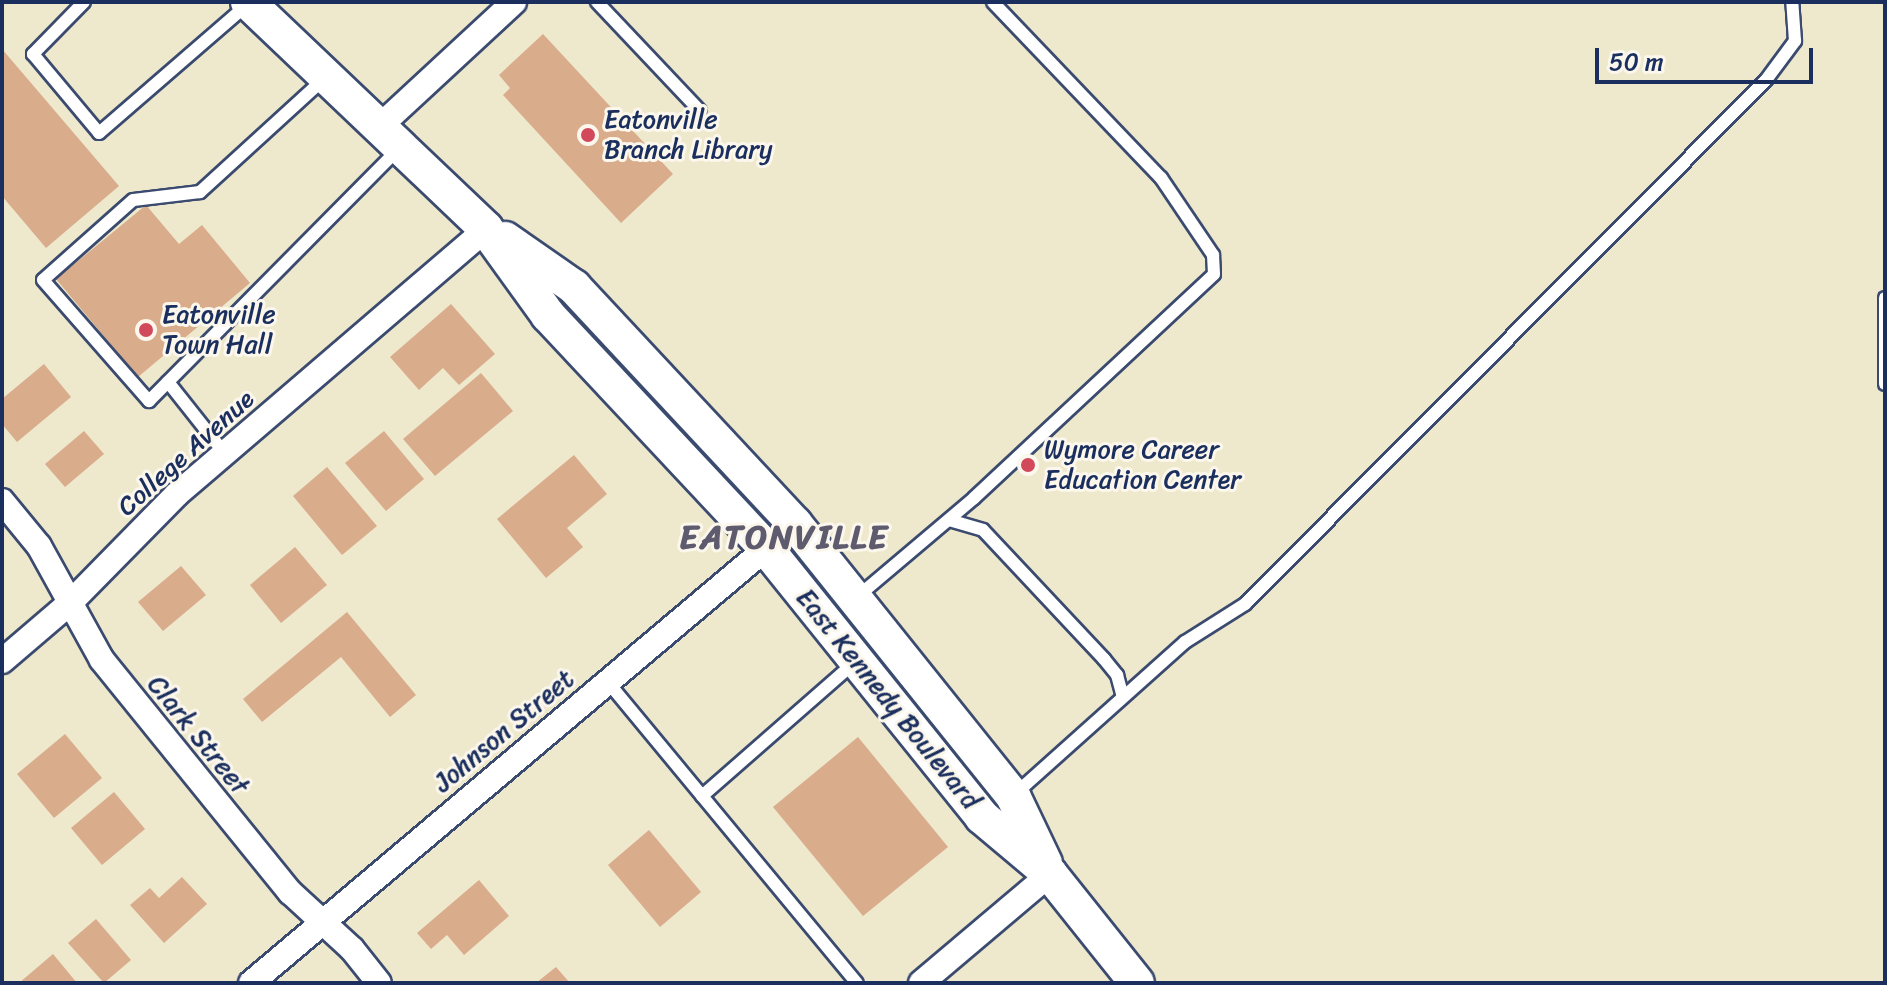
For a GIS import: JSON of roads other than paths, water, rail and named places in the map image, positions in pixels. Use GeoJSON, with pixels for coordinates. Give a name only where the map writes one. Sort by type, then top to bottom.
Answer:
{"type":"FeatureCollection","features":[{"type":"Feature","properties":{"kind":"main road","name":"East Kennedy Boulevard"},"geometry":{"type":"LineString","coordinates":[[249,2],[486,229],[574,287],[795,524],[1013,796],[1050,874]]}},
{"type":"Feature","properties":{"kind":"main road","name":"East Kennedy Boulevard"},"geometry":{"type":"LineString","coordinates":[[486,229],[548,315],[766,548],[982,817],[1050,874],[1137,983]]}},
{"type":"Feature","properties":{"kind":"street"},"geometry":{"type":"LineString","coordinates":[[390,137],[514,2]]}},
{"type":"Feature","properties":{"kind":"street","name":"College Avenue"},"geometry":{"type":"LineString","coordinates":[[2,661],[70,603],[225,454],[486,229]]}},
{"type":"Feature","properties":{"kind":"street","name":"Clark Street"},"geometry":{"type":"LineString","coordinates":[[2,501],[39,546],[102,660],[290,892],[322,921],[379,983]]}},
{"type":"Feature","properties":{"kind":"street","name":"Johnson Street"},"geometry":{"type":"LineString","coordinates":[[251,983],[795,524]]}},
{"type":"Feature","properties":{"kind":"street"},"geometry":{"type":"LineString","coordinates":[[921,983],[1050,874]]}},
{"type":"Feature","properties":{"kind":"lane"},"geometry":{"type":"LineString","coordinates":[[84,2],[33,54],[99,133],[249,2]]}},
{"type":"Feature","properties":{"kind":"lane"},"geometry":{"type":"LineString","coordinates":[[597,2],[699,110]]}},
{"type":"Feature","properties":{"kind":"lane"},"geometry":{"type":"LineString","coordinates":[[855,599],[949,520],[1214,274],[1213,255],[1161,178],[993,2]]}},
{"type":"Feature","properties":{"kind":"lane"},"geometry":{"type":"LineString","coordinates":[[1013,796],[1185,642],[1245,604],[1766,80],[1795,41],[1792,2]]}},
{"type":"Feature","properties":{"kind":"lane"},"geometry":{"type":"LineString","coordinates":[[327,77],[200,192],[133,200],[43,280],[149,401],[390,137]]}},
{"type":"Feature","properties":{"kind":"lane"},"geometry":{"type":"LineString","coordinates":[[1885,298],[1885,384]]}},
{"type":"Feature","properties":{"kind":"lane"},"geometry":{"type":"LineString","coordinates":[[168,382],[225,454]]}},
{"type":"Feature","properties":{"kind":"lane"},"geometry":{"type":"LineString","coordinates":[[949,520],[983,530],[1104,659],[1117,675],[1123,697]]}},
{"type":"Feature","properties":{"kind":"lane"},"geometry":{"type":"LineString","coordinates":[[702,796],[857,660]]}},
{"type":"Feature","properties":{"kind":"lane"},"geometry":{"type":"LineString","coordinates":[[607,681],[857,983]]}},
{"type":"Feature","properties":{"kind":"place","name":"Eatonville Branch Library"},"geometry":{"type":"Point","coordinates":[588,135]}},
{"type":"Feature","properties":{"kind":"place","name":"Eatonville Town Hall"},"geometry":{"type":"Point","coordinates":[146,330]}},
{"type":"Feature","properties":{"kind":"place","name":"Wymore Career Education Center"},"geometry":{"type":"Point","coordinates":[1028,465]}},
{"type":"Feature","properties":{"kind":"district","name":"EATONVILLE"},"geometry":{"type":"Point","coordinates":[784,538]}}]}
